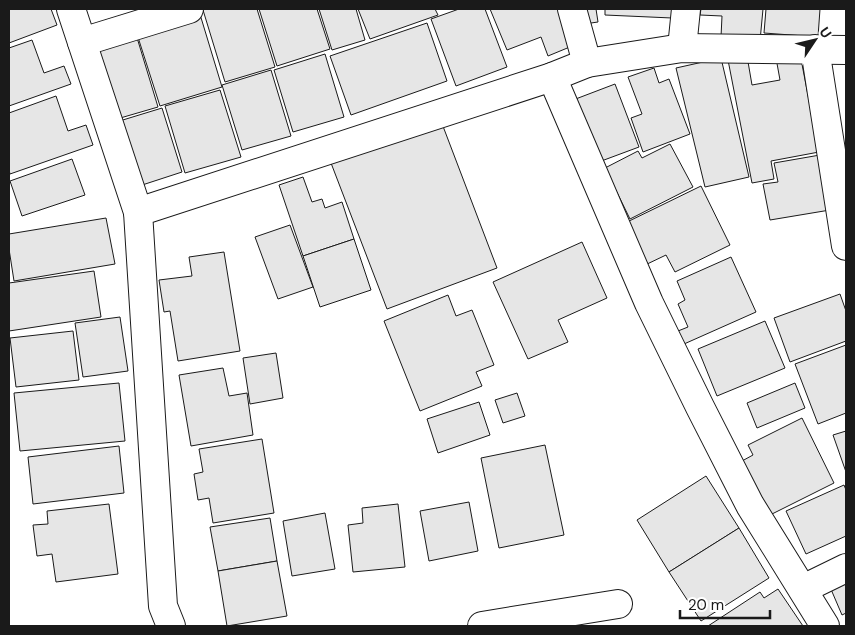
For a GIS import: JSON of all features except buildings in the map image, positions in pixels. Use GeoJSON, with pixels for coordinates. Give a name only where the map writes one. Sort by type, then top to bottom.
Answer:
{"type":"FeatureCollection","features":[{"type":"Feature","properties":{"kind":"street"},"geometry":{"type":"LineString","coordinates":[[70,9],[138,212],[163,606],[171,626]]}},
{"type":"Feature","properties":{"kind":"street"},"geometry":{"type":"LineString","coordinates":[[82,42],[189,9]]}},
{"type":"Feature","properties":{"kind":"street"},"geometry":{"type":"LineString","coordinates":[[572,9],[587,63]]}},
{"type":"Feature","properties":{"kind":"street"},"geometry":{"type":"LineString","coordinates":[[682,48],[686,9]]}},
{"type":"Feature","properties":{"kind":"street"},"geometry":{"type":"LineString","coordinates":[[138,212],[552,77],[587,63],[682,48],[846,50]]}},
{"type":"Feature","properties":{"kind":"street"},"geometry":{"type":"LineString","coordinates":[[815,49],[846,246]]}},
{"type":"Feature","properties":{"kind":"street"},"geometry":{"type":"LineString","coordinates":[[552,77],[649,303],[674,355],[750,505],[824,626]]}},
{"type":"Feature","properties":{"kind":"street"},"geometry":{"type":"LineString","coordinates":[[803,589],[846,568]]}},
{"type":"Feature","properties":{"kind":"street"},"geometry":{"type":"LineString","coordinates":[[482,626],[618,604]]}}]}
